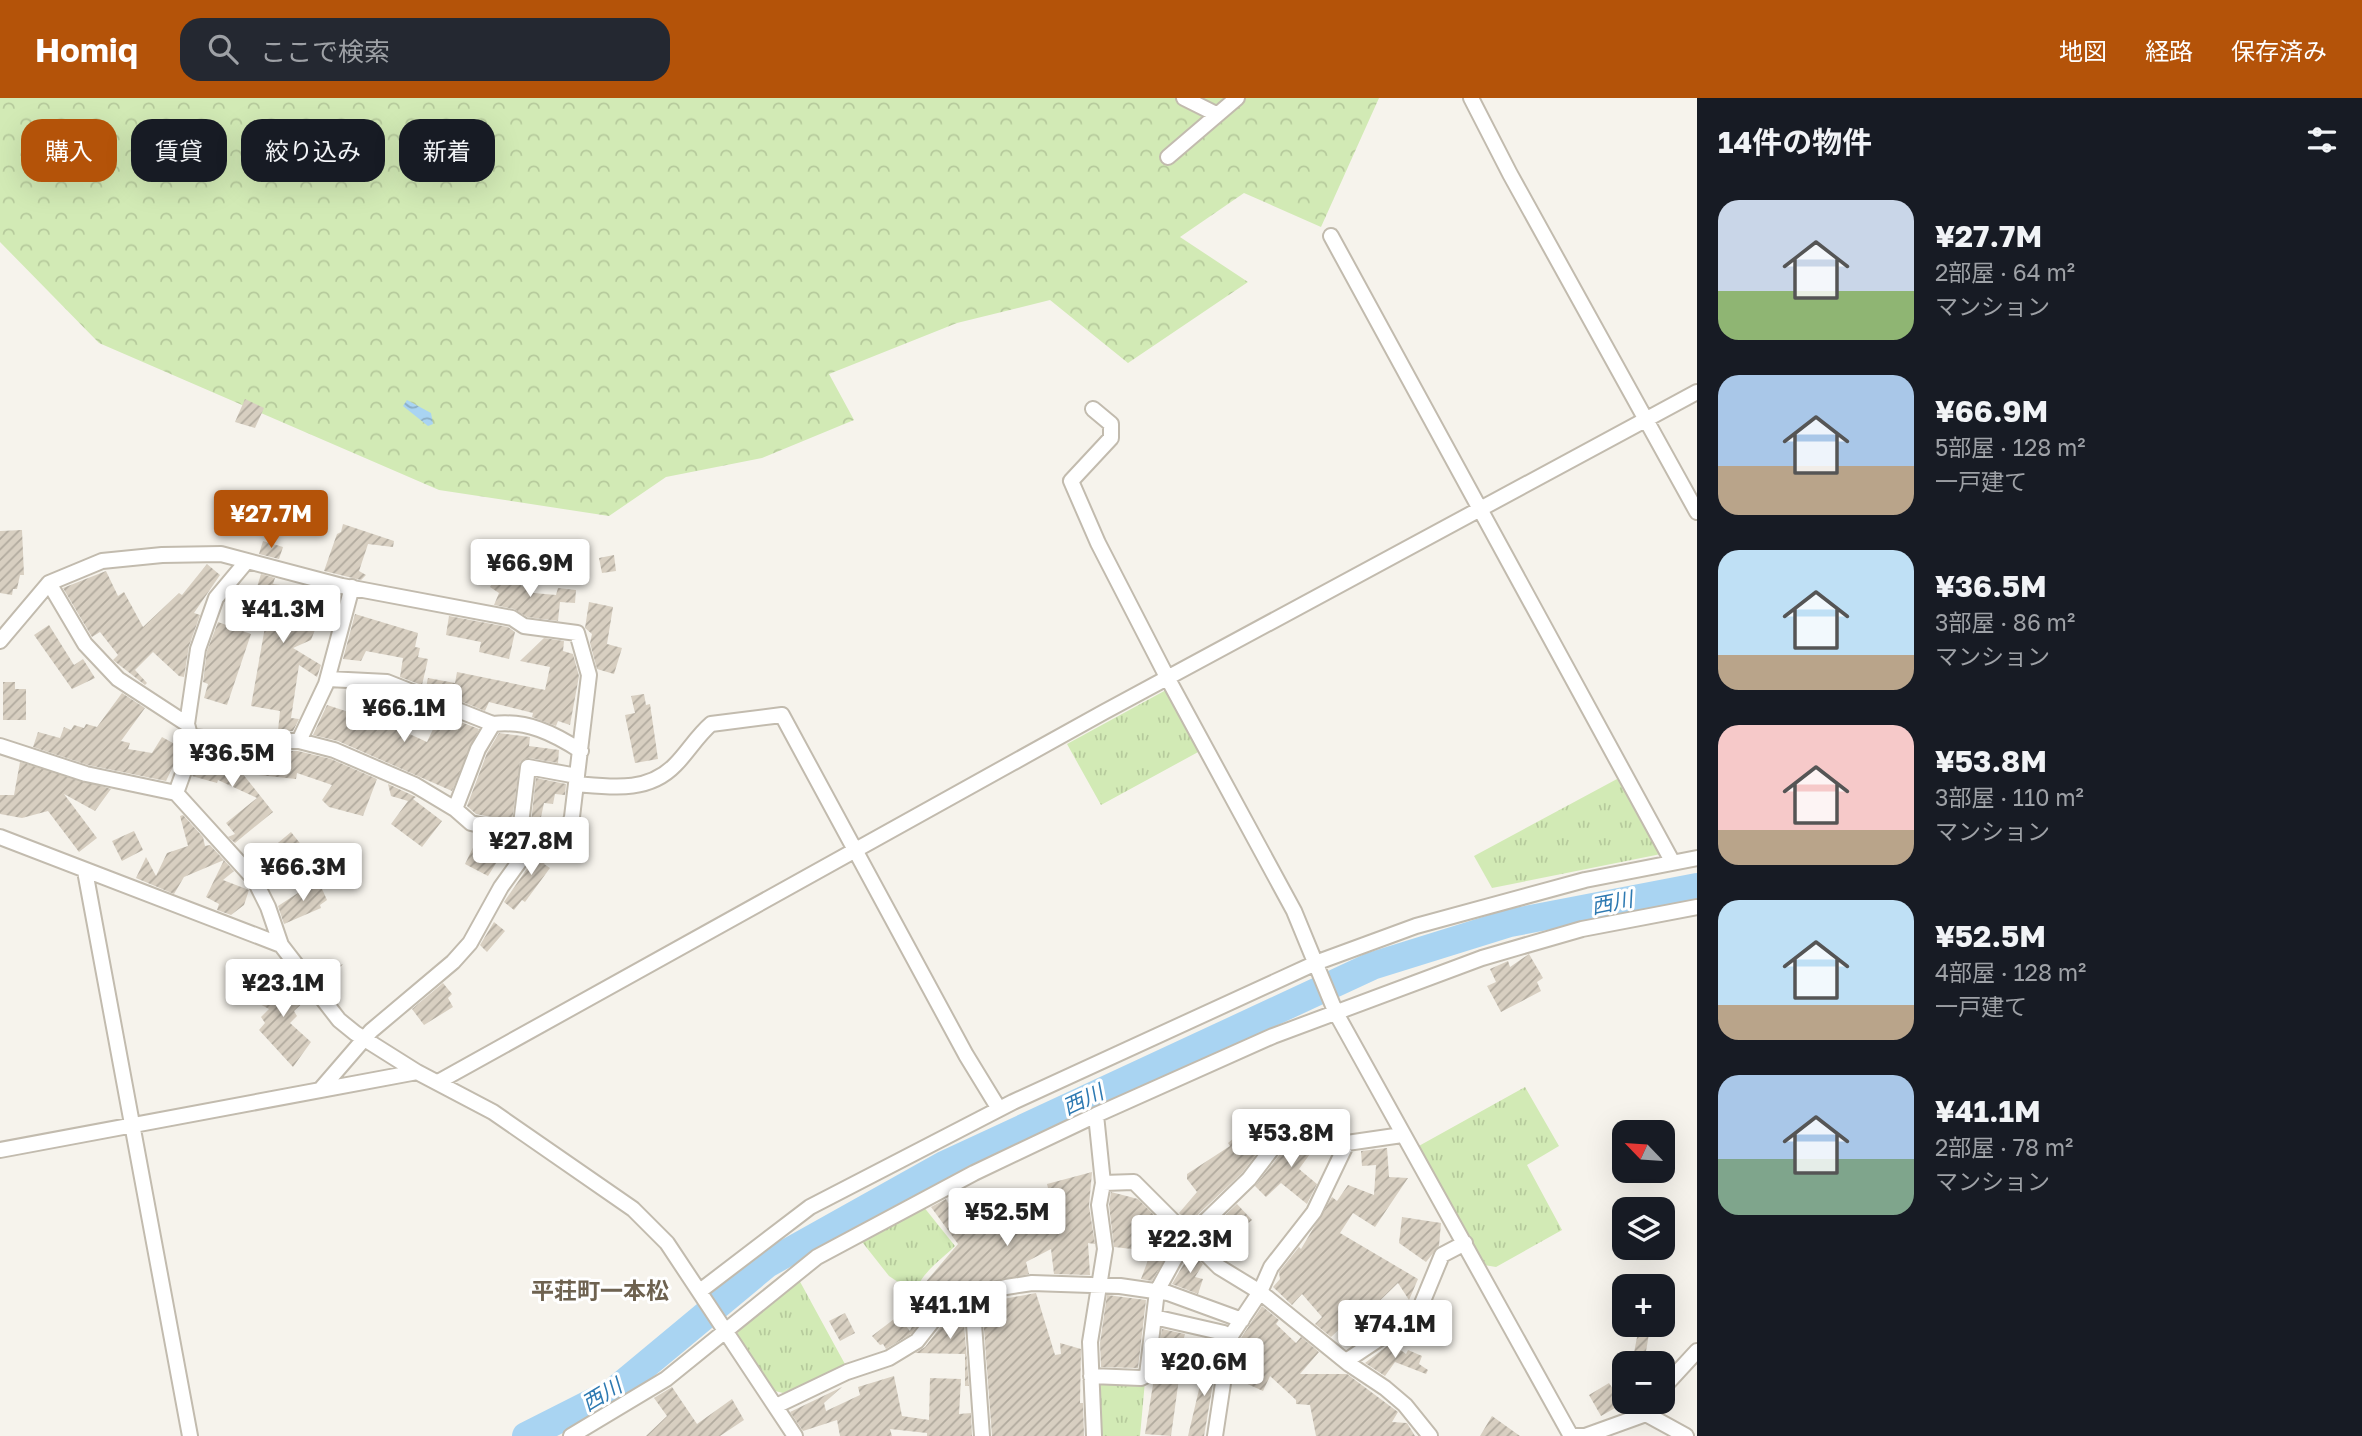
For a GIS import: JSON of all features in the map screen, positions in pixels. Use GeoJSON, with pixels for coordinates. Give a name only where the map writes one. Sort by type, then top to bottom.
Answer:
{"type":"FeatureCollection","features":[{"type":"Feature","properties":{"kind":"street"},"geometry":{"type":"LineString","coordinates":[[1184,98],[1216,114]]}},
{"type":"Feature","properties":{"kind":"street"},"geometry":{"type":"LineString","coordinates":[[1168,157],[1237,98]]}},
{"type":"Feature","properties":{"kind":"street"},"geometry":{"type":"LineString","coordinates":[[1471,98],[1516,186],[1697,512]]}},
{"type":"Feature","properties":{"kind":"street"},"geometry":{"type":"LineString","coordinates":[[1331,236],[1672,861]]}},
{"type":"Feature","properties":{"kind":"street"},"geometry":{"type":"LineString","coordinates":[[438,1082],[857,849],[1697,392]]}},
{"type":"Feature","properties":{"kind":"street"},"geometry":{"type":"LineString","coordinates":[[1093,409],[1111,424],[1111,439],[1071,481],[1098,543],[1168,679],[1294,911],[1318,962],[1336,1013],[1570,1436],[1585,1436],[1636,1414]]}},
{"type":"Feature","properties":{"kind":"street"},"geometry":{"type":"LineString","coordinates":[[0,641],[49,583],[102,561],[220,554],[352,587],[512,618],[524,625],[577,633],[589,675],[581,751],[568,832],[520,832],[471,823],[455,808],[415,785],[334,750],[299,741],[276,741],[262,752],[255,753],[225,740],[189,731],[118,679],[85,644],[49,583]]}},
{"type":"Feature","properties":{"kind":"street"},"geometry":{"type":"LineString","coordinates":[[176,793],[190,761],[189,731],[198,649],[221,590],[247,561]]}},
{"type":"Feature","properties":{"kind":"street"},"geometry":{"type":"LineString","coordinates":[[299,741],[328,679],[352,587]]}},
{"type":"Feature","properties":{"kind":"street"},"geometry":{"type":"LineString","coordinates":[[328,679],[387,681],[494,724],[547,730],[581,751]]}},
{"type":"Feature","properties":{"kind":"street"},"geometry":{"type":"LineString","coordinates":[[520,832],[528,767],[609,787],[647,785],[673,768],[711,724],[782,715],[857,849],[966,1055],[999,1109]]}},
{"type":"Feature","properties":{"kind":"street"},"geometry":{"type":"LineString","coordinates":[[455,808],[478,748],[494,724]]}},
{"type":"Feature","properties":{"kind":"street"},"geometry":{"type":"LineString","coordinates":[[0,746],[86,774],[176,793],[254,879],[268,907],[281,945],[339,1020],[417,1072],[493,1112],[633,1209],[667,1243],[701,1290],[795,1436]]}},
{"type":"Feature","properties":{"kind":"street"},"geometry":{"type":"LineString","coordinates":[[320,1090],[371,1031],[453,961],[470,943],[501,887],[540,833]]}},
{"type":"Feature","properties":{"kind":"street"},"geometry":{"type":"LineString","coordinates":[[0,837],[281,945]]}},
{"type":"Feature","properties":{"kind":"street"},"geometry":{"type":"LineString","coordinates":[[701,1290],[810,1207],[999,1109],[1318,962],[1416,926],[1585,880],[1697,858]]}},
{"type":"Feature","properties":{"kind":"street"},"geometry":{"type":"LineString","coordinates":[[85,871],[190,1436]]}},
{"type":"Feature","properties":{"kind":"street"},"geometry":{"type":"LineString","coordinates":[[571,1436],[666,1379],[728,1332],[770,1292],[817,1257],[865,1229],[1096,1115],[1264,1040],[1482,958],[1583,929],[1697,907]]}},
{"type":"Feature","properties":{"kind":"street"},"geometry":{"type":"LineString","coordinates":[[0,1150],[417,1072]]}},
{"type":"Feature","properties":{"kind":"street"},"geometry":{"type":"LineString","coordinates":[[1094,1436],[1090,1342],[1105,1249],[1099,1205],[1102,1183],[1096,1115]]}},
{"type":"Feature","properties":{"kind":"street"},"geometry":{"type":"LineString","coordinates":[[1091,1376],[1141,1378],[1147,1375],[1157,1291],[1189,1237],[1248,1179],[1294,1120]]}},
{"type":"Feature","properties":{"kind":"street"},"geometry":{"type":"LineString","coordinates":[[1215,1436],[1230,1337],[1260,1292],[1271,1267],[1314,1212],[1348,1143],[1402,1135]]}},
{"type":"Feature","properties":{"kind":"street"},"geometry":{"type":"LineString","coordinates":[[1102,1183],[1134,1182],[1219,1267],[1260,1292],[1405,1405],[1430,1436]]}},
{"type":"Feature","properties":{"kind":"street"},"geometry":{"type":"LineString","coordinates":[[1346,1361],[1418,1313],[1442,1255],[1465,1243]]}},
{"type":"Feature","properties":{"kind":"street"},"geometry":{"type":"LineString","coordinates":[[775,1406],[847,1372],[889,1358],[917,1341],[935,1318],[972,1296],[1032,1283],[1070,1287],[1099,1285],[1157,1291],[1242,1320]]}},
{"type":"Feature","properties":{"kind":"street"},"geometry":{"type":"LineString","coordinates":[[972,1296],[982,1436]]}},
{"type":"Feature","properties":{"kind":"street"},"geometry":{"type":"LineString","coordinates":[[1154,1317],[1224,1333],[1230,1337]]}},
{"type":"Feature","properties":{"kind":"street"},"geometry":{"type":"LineString","coordinates":[[1675,1375],[1697,1351]]}},
{"type":"Feature","properties":{"kind":"street"},"geometry":{"type":"LineString","coordinates":[[1658,1414],[1686,1436]]}},
{"type":"Feature","properties":{"kind":"green space"},"geometry":{"type":"Polygon","coordinates":[[[0,98],[1379,98],[1321,227],[1244,193],[1180,237],[1248,282],[1128,363],[1050,300],[957,323],[829,374],[854,420],[762,458],[666,477],[609,516],[439,490],[99,343],[0,242],[0,98]]]}},
{"type":"Feature","properties":{"kind":"green space"},"geometry":{"type":"Polygon","coordinates":[[[1166,690],[1200,751],[1101,805],[1067,744],[1166,690]]]}},
{"type":"Feature","properties":{"kind":"green space"},"geometry":{"type":"Polygon","coordinates":[[[1617,779],[1626,782],[1661,854],[1492,888],[1474,856],[1617,779]]]}},
{"type":"Feature","properties":{"kind":"green space"},"geometry":{"type":"Polygon","coordinates":[[[1525,1087],[1559,1146],[1527,1165],[1562,1230],[1496,1267],[1484,1265],[1417,1147],[1525,1087]]]}},
{"type":"Feature","properties":{"kind":"green space"},"geometry":{"type":"Polygon","coordinates":[[[923,1206],[955,1246],[926,1274],[917,1287],[916,1294],[889,1276],[859,1238],[923,1206]]]}},
{"type":"Feature","properties":{"kind":"green space"},"geometry":{"type":"Polygon","coordinates":[[[798,1278],[846,1366],[783,1393],[775,1391],[737,1335],[741,1325],[798,1278]]]}},
{"type":"Feature","properties":{"kind":"green space"},"geometry":{"type":"Polygon","coordinates":[[[1096,1379],[1145,1381],[1140,1436],[1098,1436],[1096,1379]]]}},
{"type":"Feature","properties":{"kind":"water"},"geometry":{"type":"Polygon","coordinates":[[[407,400],[431,413],[433,424],[428,426],[403,406],[407,400]]]}},
{"type":"Feature","properties":{"kind":"building"},"geometry":{"type":"Polygon","coordinates":[[[245,399],[264,408],[255,428],[235,422],[245,399]]]}},
{"type":"Feature","properties":{"kind":"building"},"geometry":{"type":"Polygon","coordinates":[[[343,524],[394,541],[393,547],[368,544],[359,571],[366,575],[361,580],[324,571],[343,524]]]}},
{"type":"Feature","properties":{"kind":"building"},"geometry":{"type":"Polygon","coordinates":[[[22,530],[24,575],[20,575],[17,589],[13,589],[12,595],[0,593],[0,531],[22,530]]]}},
{"type":"Feature","properties":{"kind":"building"},"geometry":{"type":"Polygon","coordinates":[[[263,541],[283,547],[279,559],[259,554],[263,541]]]}},
{"type":"Feature","properties":{"kind":"building"},"geometry":{"type":"Polygon","coordinates":[[[614,555],[616,571],[602,573],[599,558],[614,555]]]}},
{"type":"Feature","properties":{"kind":"building"},"geometry":{"type":"Polygon","coordinates":[[[207,564],[220,575],[194,613],[200,615],[189,646],[184,677],[179,676],[153,652],[135,670],[147,683],[145,685],[113,660],[118,655],[100,632],[92,637],[63,588],[106,571],[118,596],[124,592],[143,627],[179,593],[182,595],[207,564]]]}},
{"type":"Feature","properties":{"kind":"building"},"geometry":{"type":"Polygon","coordinates":[[[499,572],[534,593],[556,595],[558,588],[576,590],[575,603],[560,602],[558,621],[527,617],[514,609],[494,605],[499,593],[490,587],[499,572]]]}},
{"type":"Feature","properties":{"kind":"building"},"geometry":{"type":"Polygon","coordinates":[[[261,574],[275,578],[273,584],[295,587],[327,599],[311,640],[293,648],[321,665],[317,677],[299,665],[291,718],[299,719],[293,731],[278,731],[280,711],[251,706],[265,627],[248,623],[262,603],[253,600],[261,574]]]}},
{"type":"Feature","properties":{"kind":"building"},"geometry":{"type":"Polygon","coordinates":[[[589,602],[613,607],[607,644],[622,648],[614,674],[597,669],[590,643],[592,634],[585,628],[589,602]]]}},
{"type":"Feature","properties":{"kind":"building"},"geometry":{"type":"Polygon","coordinates":[[[355,614],[418,633],[415,647],[420,648],[418,657],[428,659],[422,685],[400,677],[403,658],[366,651],[361,661],[343,659],[355,614]]]}},
{"type":"Feature","properties":{"kind":"building"},"geometry":{"type":"Polygon","coordinates":[[[449,616],[508,627],[515,632],[509,659],[479,652],[481,642],[446,635],[449,616]]]}},
{"type":"Feature","properties":{"kind":"building"},"geometry":{"type":"Polygon","coordinates":[[[218,622],[251,634],[227,705],[204,698],[208,684],[203,682],[207,651],[218,622]]]}},
{"type":"Feature","properties":{"kind":"building"},"geometry":{"type":"Polygon","coordinates":[[[49,625],[74,665],[83,659],[95,678],[72,689],[34,635],[49,625]]]}},
{"type":"Feature","properties":{"kind":"building"},"geometry":{"type":"Polygon","coordinates":[[[544,638],[564,641],[563,651],[573,654],[579,676],[570,725],[558,721],[556,726],[532,717],[533,713],[489,702],[485,711],[426,687],[428,678],[455,683],[457,672],[545,690],[550,667],[520,661],[544,638]]]}},
{"type":"Feature","properties":{"kind":"building"},"geometry":{"type":"Polygon","coordinates":[[[3,682],[15,682],[15,689],[26,689],[26,720],[3,720],[3,682]]]}},
{"type":"Feature","properties":{"kind":"building"},"geometry":{"type":"Polygon","coordinates":[[[122,693],[145,708],[121,741],[130,743],[128,749],[152,753],[162,737],[182,748],[166,781],[88,765],[33,747],[38,732],[60,738],[64,727],[71,730],[74,725],[84,728],[86,724],[97,727],[122,693]]]}},
{"type":"Feature","properties":{"kind":"building"},"geometry":{"type":"Polygon","coordinates":[[[644,694],[646,705],[650,704],[658,759],[635,763],[625,715],[635,713],[631,696],[644,694]]]}},
{"type":"Feature","properties":{"kind":"building"},"geometry":{"type":"Polygon","coordinates":[[[327,705],[367,718],[368,715],[427,742],[440,714],[479,729],[452,791],[338,741],[313,735],[327,705]]]}},
{"type":"Feature","properties":{"kind":"building"},"geometry":{"type":"Polygon","coordinates":[[[499,733],[530,737],[529,746],[559,750],[558,763],[529,758],[520,762],[512,821],[476,814],[467,806],[487,753],[499,733]]]}},
{"type":"Feature","properties":{"kind":"building"},"geometry":{"type":"Polygon","coordinates":[[[202,748],[223,749],[235,755],[230,769],[242,773],[273,812],[235,843],[228,837],[235,834],[226,823],[257,798],[218,780],[217,783],[192,776],[202,748]]]}},
{"type":"Feature","properties":{"kind":"building"},"geometry":{"type":"Polygon","coordinates":[[[280,751],[298,751],[331,759],[377,779],[363,816],[329,807],[322,800],[332,785],[297,773],[296,779],[258,775],[261,762],[275,759],[280,751]]]}},
{"type":"Feature","properties":{"kind":"building"},"geometry":{"type":"Polygon","coordinates":[[[20,762],[111,789],[95,811],[64,794],[97,838],[79,852],[48,811],[22,818],[0,814],[0,795],[14,795],[20,762]]]}},
{"type":"Feature","properties":{"kind":"building"},"geometry":{"type":"Polygon","coordinates":[[[536,778],[566,784],[565,795],[555,794],[553,804],[544,803],[540,822],[531,822],[536,778]]]}},
{"type":"Feature","properties":{"kind":"building"},"geometry":{"type":"Polygon","coordinates":[[[388,784],[416,797],[413,799],[442,821],[422,847],[391,824],[408,801],[391,796],[388,784]]]}},
{"type":"Feature","properties":{"kind":"building"},"geometry":{"type":"Polygon","coordinates":[[[183,815],[203,837],[205,846],[210,845],[224,860],[184,877],[174,894],[136,878],[146,857],[156,876],[167,853],[188,846],[180,816],[183,815]]]}},
{"type":"Feature","properties":{"kind":"building"},"geometry":{"type":"Polygon","coordinates":[[[134,831],[143,850],[122,861],[112,841],[134,831]]]}},
{"type":"Feature","properties":{"kind":"building"},"geometry":{"type":"Polygon","coordinates":[[[291,832],[307,852],[276,878],[260,858],[291,832]]]}},
{"type":"Feature","properties":{"kind":"building"},"geometry":{"type":"Polygon","coordinates":[[[479,835],[522,841],[515,851],[505,849],[488,876],[465,864],[479,835]]]}},
{"type":"Feature","properties":{"kind":"building"},"geometry":{"type":"Polygon","coordinates":[[[546,841],[555,848],[544,864],[550,868],[525,902],[522,900],[514,910],[504,902],[546,841]]]}},
{"type":"Feature","properties":{"kind":"building"},"geometry":{"type":"Polygon","coordinates":[[[224,860],[234,871],[223,880],[249,890],[244,905],[231,915],[217,910],[219,904],[206,897],[224,860]]]}},
{"type":"Feature","properties":{"kind":"building"},"geometry":{"type":"Polygon","coordinates":[[[318,880],[327,900],[320,905],[321,908],[284,924],[278,906],[318,880]]]}},
{"type":"Feature","properties":{"kind":"building"},"geometry":{"type":"Polygon","coordinates":[[[494,922],[505,931],[487,952],[480,945],[494,922]]]}},
{"type":"Feature","properties":{"kind":"building"},"geometry":{"type":"Polygon","coordinates":[[[1529,954],[1543,978],[1537,982],[1541,991],[1501,1012],[1487,986],[1496,982],[1490,969],[1508,961],[1510,967],[1529,954]]]}},
{"type":"Feature","properties":{"kind":"building"},"geometry":{"type":"Polygon","coordinates":[[[318,959],[326,971],[343,964],[325,986],[309,965],[318,959]]]}},
{"type":"Feature","properties":{"kind":"building"},"geometry":{"type":"Polygon","coordinates":[[[266,980],[286,991],[297,981],[309,997],[294,1011],[297,1016],[290,1023],[311,1042],[293,1067],[259,1030],[265,1023],[261,1017],[269,1009],[254,1001],[266,980]]]}},
{"type":"Feature","properties":{"kind":"building"},"geometry":{"type":"Polygon","coordinates":[[[443,983],[452,994],[448,998],[453,1007],[424,1025],[412,1009],[443,983]]]}},
{"type":"Feature","properties":{"kind":"building"},"geometry":{"type":"Polygon","coordinates":[[[1263,1114],[1271,1124],[1279,1116],[1283,1119],[1242,1173],[1189,1223],[1179,1213],[1197,1192],[1187,1179],[1187,1174],[1230,1146],[1228,1143],[1263,1114]]]}},
{"type":"Feature","properties":{"kind":"building"},"geometry":{"type":"Polygon","coordinates":[[[1299,1130],[1318,1143],[1299,1169],[1317,1184],[1307,1204],[1281,1183],[1266,1197],[1255,1186],[1299,1130]]]}},
{"type":"Feature","properties":{"kind":"building"},"geometry":{"type":"Polygon","coordinates":[[[1387,1148],[1389,1177],[1408,1178],[1375,1227],[1353,1213],[1340,1233],[1418,1279],[1409,1300],[1398,1283],[1363,1317],[1373,1331],[1359,1340],[1347,1322],[1331,1337],[1315,1324],[1322,1317],[1302,1294],[1292,1305],[1273,1287],[1280,1279],[1279,1272],[1299,1247],[1301,1249],[1332,1197],[1337,1201],[1348,1185],[1374,1195],[1376,1165],[1362,1166],[1361,1151],[1387,1148]]]}},
{"type":"Feature","properties":{"kind":"building"},"geometry":{"type":"Polygon","coordinates":[[[1092,1172],[1089,1206],[1095,1244],[1088,1243],[1090,1275],[1054,1274],[1051,1249],[1026,1262],[1029,1274],[960,1289],[929,1310],[911,1334],[886,1349],[872,1336],[898,1316],[910,1331],[922,1304],[918,1291],[958,1244],[931,1207],[946,1199],[948,1203],[955,1202],[975,1230],[981,1225],[984,1233],[1007,1217],[1005,1213],[1020,1205],[1026,1215],[1052,1204],[1047,1184],[1092,1172]]]}},
{"type":"Feature","properties":{"kind":"building"},"geometry":{"type":"Polygon","coordinates":[[[1111,1192],[1138,1199],[1177,1238],[1152,1281],[1141,1279],[1148,1260],[1132,1249],[1114,1247],[1109,1205],[1111,1192]]]}},
{"type":"Feature","properties":{"kind":"building"},"geometry":{"type":"Polygon","coordinates":[[[1237,1204],[1252,1220],[1235,1235],[1243,1244],[1225,1260],[1203,1237],[1237,1204]]]}},
{"type":"Feature","properties":{"kind":"building"},"geometry":{"type":"Polygon","coordinates":[[[1402,1217],[1441,1223],[1439,1246],[1426,1262],[1399,1243],[1402,1217]]]}},
{"type":"Feature","properties":{"kind":"building"},"geometry":{"type":"Polygon","coordinates":[[[1191,1252],[1203,1264],[1195,1277],[1203,1279],[1198,1294],[1172,1284],[1191,1252]]]}},
{"type":"Feature","properties":{"kind":"building"},"geometry":{"type":"Polygon","coordinates":[[[1036,1293],[1055,1355],[1061,1354],[1060,1343],[1081,1349],[1080,1403],[1083,1403],[1084,1436],[992,1436],[982,1303],[1036,1293]]]}},
{"type":"Feature","properties":{"kind":"building"},"geometry":{"type":"Polygon","coordinates":[[[1107,1295],[1146,1300],[1138,1368],[1101,1367],[1100,1343],[1107,1295]]]}},
{"type":"Feature","properties":{"kind":"building"},"geometry":{"type":"Polygon","coordinates":[[[1262,1306],[1279,1320],[1276,1324],[1296,1343],[1301,1337],[1319,1352],[1300,1374],[1347,1374],[1398,1412],[1392,1422],[1407,1423],[1415,1436],[1316,1436],[1310,1405],[1296,1404],[1296,1400],[1270,1376],[1263,1391],[1234,1378],[1239,1341],[1262,1306]]]}},
{"type":"Feature","properties":{"kind":"building"},"geometry":{"type":"Polygon","coordinates":[[[963,1310],[969,1386],[965,1386],[965,1354],[915,1353],[925,1347],[942,1325],[963,1310]]]}},
{"type":"Feature","properties":{"kind":"building"},"geometry":{"type":"Polygon","coordinates":[[[845,1313],[855,1333],[840,1341],[829,1321],[845,1313]]]}},
{"type":"Feature","properties":{"kind":"building"},"geometry":{"type":"Polygon","coordinates":[[[1162,1329],[1185,1334],[1177,1364],[1181,1364],[1171,1436],[1145,1434],[1162,1329]]]}},
{"type":"Feature","properties":{"kind":"building"},"geometry":{"type":"Polygon","coordinates":[[[1637,1337],[1648,1337],[1646,1351],[1634,1351],[1637,1337]]]}},
{"type":"Feature","properties":{"kind":"building"},"geometry":{"type":"Polygon","coordinates":[[[1391,1343],[1406,1354],[1408,1350],[1422,1356],[1419,1364],[1428,1370],[1426,1374],[1395,1362],[1385,1376],[1365,1363],[1391,1343]]]}},
{"type":"Feature","properties":{"kind":"building"},"geometry":{"type":"Polygon","coordinates":[[[1213,1347],[1219,1348],[1204,1436],[1188,1436],[1205,1364],[1210,1365],[1213,1347]]]}},
{"type":"Feature","properties":{"kind":"building"},"geometry":{"type":"Polygon","coordinates":[[[894,1376],[902,1416],[929,1420],[930,1378],[961,1379],[959,1414],[971,1413],[972,1436],[927,1436],[927,1433],[890,1429],[892,1436],[840,1436],[837,1420],[803,1431],[790,1412],[842,1387],[824,1403],[826,1411],[860,1395],[858,1387],[894,1376]]]}},
{"type":"Feature","properties":{"kind":"building"},"geometry":{"type":"Polygon","coordinates":[[[1609,1383],[1612,1388],[1612,1410],[1601,1416],[1589,1395],[1609,1383]]]}},
{"type":"Feature","properties":{"kind":"building"},"geometry":{"type":"Polygon","coordinates":[[[672,1387],[697,1424],[732,1399],[744,1420],[720,1436],[646,1436],[667,1416],[654,1398],[672,1387]]]}},
{"type":"Feature","properties":{"kind":"building"},"geometry":{"type":"Polygon","coordinates":[[[1492,1416],[1520,1436],[1480,1436],[1492,1416]]]}},
{"type":"Feature","properties":{"kind":"waterway","name":"西川"},"geometry":{"type":"LineString","coordinates":[[526,1436],[613,1392],[767,1264],[944,1165],[1372,966],[1510,923],[1697,887]]}},
{"type":"Feature","properties":{"kind":"district","name":"平荘町一本松"},"geometry":{"type":"Point","coordinates":[600,1291]}}]}
